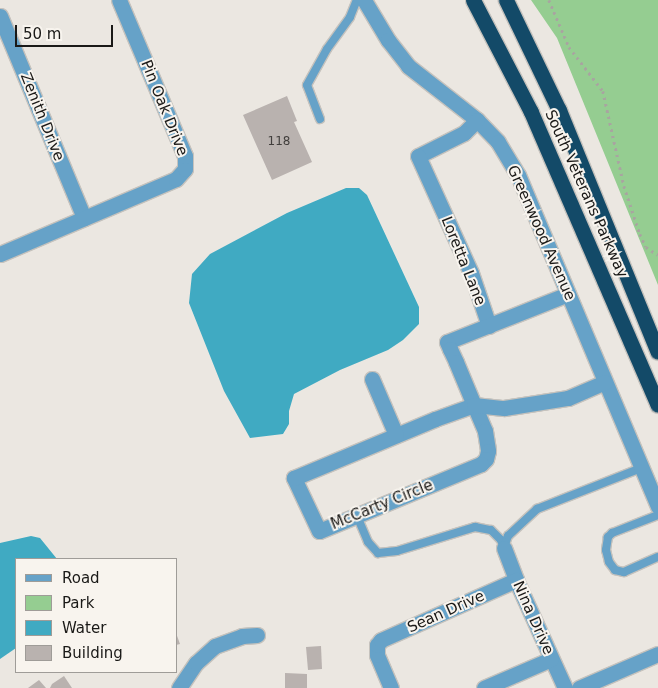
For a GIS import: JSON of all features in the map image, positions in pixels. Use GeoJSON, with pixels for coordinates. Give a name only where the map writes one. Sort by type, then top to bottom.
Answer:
{"type":"FeatureCollection","features":[{"type":"Feature","properties":{"kind":"highway","name":"South Veterans Parkway"},"geometry":{"type":"LineString","coordinates":[[473,0],[531,112],[658,405]]}},
{"type":"Feature","properties":{"kind":"highway","name":"South Veterans Parkway"},"geometry":{"type":"LineString","coordinates":[[506,0],[560,110],[658,352]]}},
{"type":"Feature","properties":{"kind":"street","name":"Pin Oak Drive"},"geometry":{"type":"LineString","coordinates":[[84,218],[176,179],[185,169],[186,165],[185,156],[119,0]]}},
{"type":"Feature","properties":{"kind":"street","name":"Greenwood Avenue"},"geometry":{"type":"LineString","coordinates":[[364,0],[388,40],[408,66],[477,120],[498,142],[518,175],[658,506]]}},
{"type":"Feature","properties":{"kind":"street","name":"Zenith Drive"},"geometry":{"type":"LineString","coordinates":[[0,16],[84,218]]}},
{"type":"Feature","properties":{"kind":"street","name":"Loretta Lane"},"geometry":{"type":"LineString","coordinates":[[474,405],[447,342],[489,326],[471,273],[418,156],[464,133],[477,120]]}},
{"type":"Feature","properties":{"kind":"street"},"geometry":{"type":"LineString","coordinates":[[0,254],[84,218]]}},
{"type":"Feature","properties":{"kind":"street"},"geometry":{"type":"LineString","coordinates":[[489,326],[568,294]]}},
{"type":"Feature","properties":{"kind":"street"},"geometry":{"type":"LineString","coordinates":[[372,379],[396,435]]}},
{"type":"Feature","properties":{"kind":"street"},"geometry":{"type":"LineString","coordinates":[[474,405],[504,408],[568,398],[605,382]]}},
{"type":"Feature","properties":{"kind":"street","name":"McCarty Circle"},"geometry":{"type":"LineString","coordinates":[[474,405],[488,443],[488,452],[484,462],[319,531],[294,478],[396,435],[474,405]]}},
{"type":"Feature","properties":{"kind":"street","name":"Nina Drive"},"geometry":{"type":"LineString","coordinates":[[504,548],[516,580],[565,688]]}},
{"type":"Feature","properties":{"kind":"street","name":"Sean Drive"},"geometry":{"type":"LineString","coordinates":[[392,688],[377,655],[377,645],[381,640],[516,580]]}},
{"type":"Feature","properties":{"kind":"street"},"geometry":{"type":"LineString","coordinates":[[179,688],[196,663],[215,646],[242,636],[257,635]]}},
{"type":"Feature","properties":{"kind":"street"},"geometry":{"type":"LineString","coordinates":[[579,688],[658,654]]}},
{"type":"Feature","properties":{"kind":"street"},"geometry":{"type":"LineString","coordinates":[[484,688],[551,659]]}},
{"type":"Feature","properties":{"kind":"lane"},"geometry":{"type":"LineString","coordinates":[[320,119],[307,85],[327,49],[350,17],[357,0]]}},
{"type":"Feature","properties":{"kind":"lane"},"geometry":{"type":"LineString","coordinates":[[504,548],[508,536],[537,509],[641,468]]}},
{"type":"Feature","properties":{"kind":"lane"},"geometry":{"type":"LineString","coordinates":[[658,515],[612,533],[608,537],[606,550],[615,570],[624,572],[658,557]]}},
{"type":"Feature","properties":{"kind":"lane"},"geometry":{"type":"LineString","coordinates":[[357,516],[368,542],[378,553],[397,551],[475,527],[491,530],[501,540],[504,548]]}},
{"type":"Feature","properties":{"kind":"path"},"geometry":{"type":"LineString","coordinates":[[549,0],[569,47],[603,91],[624,186],[640,234],[646,247],[658,255]]}},
{"type":"Feature","properties":{"kind":"green space"},"geometry":{"type":"Polygon","coordinates":[[[531,0],[658,0],[658,285],[557,38],[531,0]]]}},
{"type":"Feature","properties":{"kind":"water"},"geometry":{"type":"Polygon","coordinates":[[[346,188],[359,188],[367,195],[419,307],[419,324],[403,340],[388,350],[340,370],[294,394],[289,411],[289,424],[283,434],[250,438],[224,391],[189,303],[192,274],[210,254],[287,213],[346,188]]]}},
{"type":"Feature","properties":{"kind":"water"},"geometry":{"type":"Polygon","coordinates":[[[31,536],[40,538],[56,558],[15,558],[15,649],[0,659],[0,543],[31,536]]]}},
{"type":"Feature","properties":{"kind":"building"},"geometry":{"type":"Polygon","coordinates":[[[287,96],[297,121],[294,122],[312,162],[272,180],[243,115],[287,96]]]}},
{"type":"Feature","properties":{"kind":"building"},"geometry":{"type":"Polygon","coordinates":[[[321,646],[322,669],[308,670],[306,647],[321,646]]]}},
{"type":"Feature","properties":{"kind":"building"},"geometry":{"type":"Polygon","coordinates":[[[285,673],[307,674],[307,688],[285,688],[285,673]]]}},
{"type":"Feature","properties":{"kind":"building"},"geometry":{"type":"Polygon","coordinates":[[[64,676],[72,688],[50,688],[52,684],[64,676]]]}},
{"type":"Feature","properties":{"kind":"building"},"geometry":{"type":"Polygon","coordinates":[[[39,680],[46,688],[28,688],[39,680]]]}}]}
